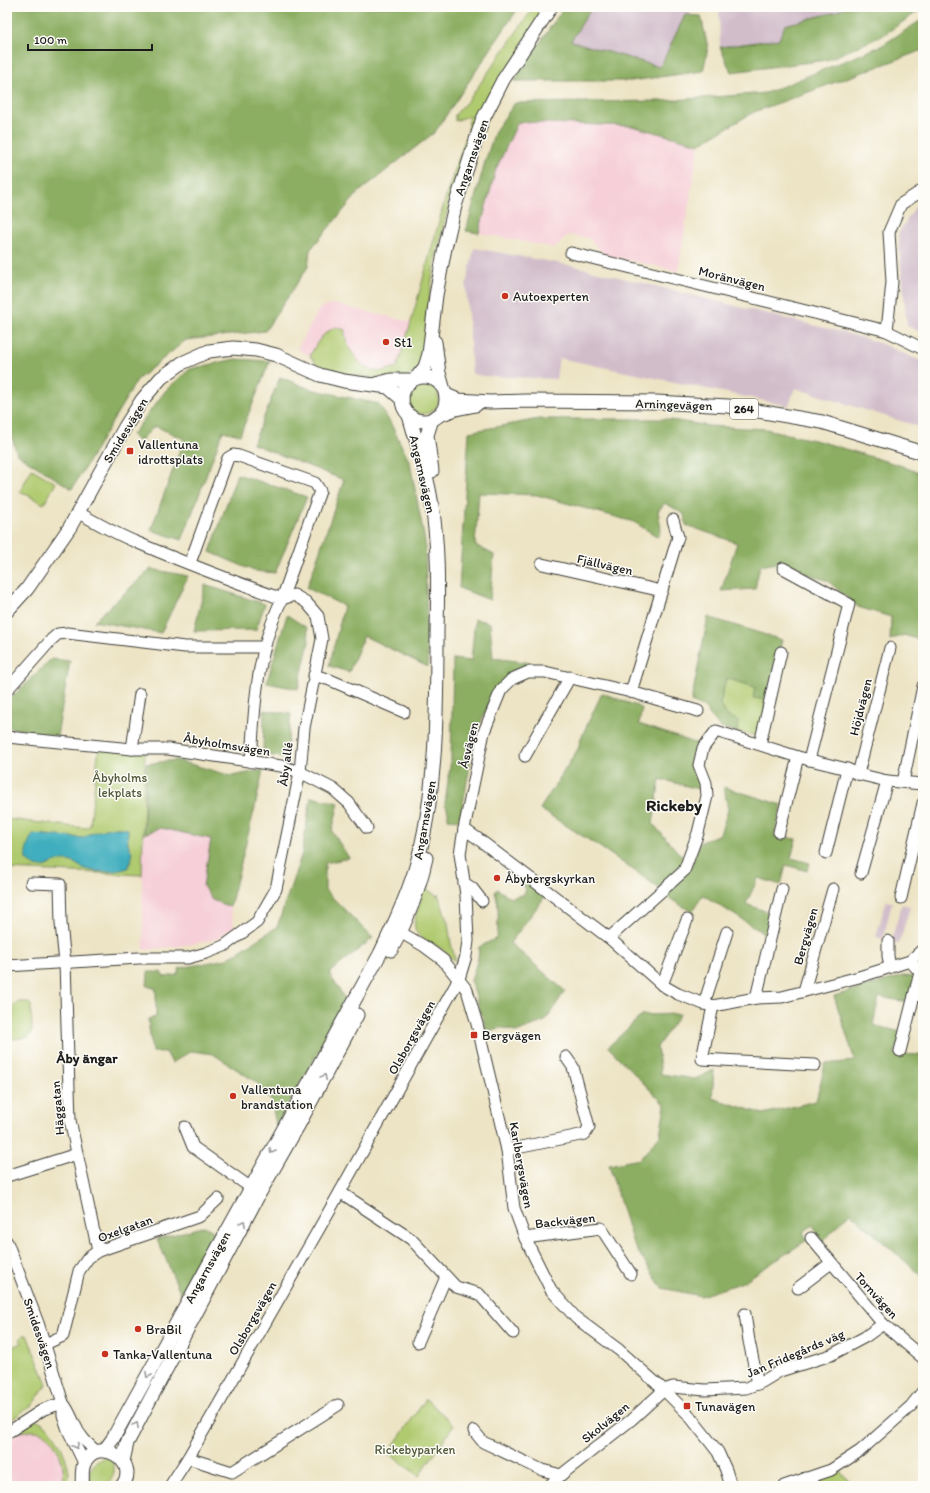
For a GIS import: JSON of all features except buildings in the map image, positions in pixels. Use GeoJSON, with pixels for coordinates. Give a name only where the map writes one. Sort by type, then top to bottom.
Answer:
{"type":"FeatureCollection","features":[{"type":"Feature","properties":{"kind":"main road","name":"Angarnsvägen"},"geometry":{"type":"LineString","coordinates":[[414,379],[425,367],[430,354],[436,295],[454,206],[482,122],[503,80],[551,7]]}},
{"type":"Feature","properties":{"kind":"main road","name":"Angarnsvägen"},"geometry":{"type":"LineString","coordinates":[[433,322],[436,352],[444,391]]}},
{"type":"Feature","properties":{"kind":"main road","name":"Smidesvägen"},"geometry":{"type":"LineString","coordinates":[[7,611],[27,589],[79,513],[125,427],[142,400],[161,378],[182,363],[209,351],[233,348],[256,350],[276,355],[320,375],[344,381],[388,387],[402,399]]}},
{"type":"Feature","properties":{"kind":"main road"},"geometry":{"type":"LineString","coordinates":[[424,376],[431,377],[437,380],[444,391],[445,406],[435,418],[419,420],[409,415],[404,409],[402,399],[406,386],[414,379],[424,376]]}},
{"type":"Feature","properties":{"kind":"main road","name":"Smidesvägen"},"geometry":{"type":"LineString","coordinates":[[372,384],[391,380],[414,379]]}},
{"type":"Feature","properties":{"kind":"main road","name":"Arningevägen"},"geometry":{"type":"LineString","coordinates":[[444,391],[458,400],[490,402],[656,402],[728,406],[822,422],[923,453]]}},
{"type":"Feature","properties":{"kind":"main road","name":"Arningevägen"},"geometry":{"type":"LineString","coordinates":[[435,418],[456,409],[490,402]]}},
{"type":"Feature","properties":{"kind":"main road","name":"Angarnsvägen"},"geometry":{"type":"LineString","coordinates":[[397,930],[415,870],[426,816],[432,768],[437,680],[438,557],[431,495],[424,465],[409,415]]}},
{"type":"Feature","properties":{"kind":"main road","name":"Angarnsvägen"},"geometry":{"type":"LineString","coordinates":[[84,1463],[92,1454],[100,1451],[112,1440],[255,1191],[299,1124],[422,879],[434,821],[440,762],[442,704],[443,587],[440,528],[427,435],[435,418]]}},
{"type":"Feature","properties":{"kind":"main road","name":"Angarnsvägen"},"geometry":{"type":"LineString","coordinates":[[122,1486],[124,1484],[126,1474],[124,1464],[127,1443],[255,1191]]}},
{"type":"Feature","properties":{"kind":"main road"},"geometry":{"type":"LineString","coordinates":[[100,1451],[112,1452],[118,1455],[124,1464]]}},
{"type":"Feature","properties":{"kind":"main road"},"geometry":{"type":"LineString","coordinates":[[84,1463],[84,1484]]}},
{"type":"Feature","properties":{"kind":"street"},"geometry":{"type":"LineString","coordinates":[[886,331],[892,282],[889,232],[901,204],[923,190]]}},
{"type":"Feature","properties":{"kind":"street","name":"Moränvägen"},"geometry":{"type":"LineString","coordinates":[[571,253],[886,331],[923,349]]}},
{"type":"Feature","properties":{"kind":"street"},"geometry":{"type":"LineString","coordinates":[[190,563],[228,458],[239,456],[315,483],[320,491],[264,647],[257,687],[251,762]]}},
{"type":"Feature","properties":{"kind":"street"},"geometry":{"type":"LineString","coordinates":[[79,513],[134,542],[282,599]]}},
{"type":"Feature","properties":{"kind":"street"},"geometry":{"type":"LineString","coordinates":[[631,692],[678,537],[673,520]]}},
{"type":"Feature","properties":{"kind":"street","name":"Fjällvägen"},"geometry":{"type":"LineString","coordinates":[[542,564],[662,591]]}},
{"type":"Feature","properties":{"kind":"street"},"geometry":{"type":"LineString","coordinates":[[783,568],[849,604],[809,760]]}},
{"type":"Feature","properties":{"kind":"street","name":"Åby allé"},"geometry":{"type":"LineString","coordinates":[[7,966],[139,958],[188,958],[224,946],[257,922],[276,889],[300,772],[304,728],[322,639],[318,616],[306,602],[294,595],[282,599]]}},
{"type":"Feature","properties":{"kind":"street"},"geometry":{"type":"LineString","coordinates":[[7,690],[58,634],[67,633],[185,648],[264,647]]}},
{"type":"Feature","properties":{"kind":"street","name":"Höjdvägen"},"geometry":{"type":"LineString","coordinates":[[858,774],[890,648]]}},
{"type":"Feature","properties":{"kind":"street"},"geometry":{"type":"LineString","coordinates":[[760,744],[781,652]]}},
{"type":"Feature","properties":{"kind":"street"},"geometry":{"type":"LineString","coordinates":[[822,734],[842,657],[837,653]]}},
{"type":"Feature","properties":{"kind":"street","name":"Åsvägen"},"geometry":{"type":"LineString","coordinates":[[459,979],[466,956],[468,941],[466,895],[460,854],[484,732],[501,690],[512,679],[528,672],[545,672],[631,692],[698,711]]}},
{"type":"Feature","properties":{"kind":"street"},"geometry":{"type":"LineString","coordinates":[[314,675],[330,680],[404,712]]}},
{"type":"Feature","properties":{"kind":"street"},"geometry":{"type":"LineString","coordinates":[[525,756],[570,677]]}},
{"type":"Feature","properties":{"kind":"street"},"geometry":{"type":"LineString","coordinates":[[903,782],[923,686]]}},
{"type":"Feature","properties":{"kind":"street"},"geometry":{"type":"LineString","coordinates":[[132,749],[140,694]]}},
{"type":"Feature","properties":{"kind":"street"},"geometry":{"type":"LineString","coordinates":[[609,938],[684,871],[698,833],[707,796],[706,783],[699,765],[703,748],[716,731],[798,757],[847,769],[858,774],[887,781],[923,784]]}},
{"type":"Feature","properties":{"kind":"street","name":"Åbyholmsvägen"},"geometry":{"type":"LineString","coordinates":[[7,736],[132,749],[168,749],[281,766],[300,772],[333,789],[349,803],[367,828]]}},
{"type":"Feature","properties":{"kind":"street"},"geometry":{"type":"LineString","coordinates":[[779,832],[798,757]]}},
{"type":"Feature","properties":{"kind":"street"},"geometry":{"type":"LineString","coordinates":[[826,853],[847,769]]}},
{"type":"Feature","properties":{"kind":"street"},"geometry":{"type":"LineString","coordinates":[[861,873],[887,781]]}},
{"type":"Feature","properties":{"kind":"street"},"geometry":{"type":"LineString","coordinates":[[901,898],[923,803]]}},
{"type":"Feature","properties":{"kind":"street"},"geometry":{"type":"LineString","coordinates":[[464,829],[609,938],[662,985],[678,994],[708,1005],[756,998],[782,997],[859,977],[910,961],[923,949]]}},
{"type":"Feature","properties":{"kind":"street"},"geometry":{"type":"LineString","coordinates":[[31,883],[60,884],[65,963]]}},
{"type":"Feature","properties":{"kind":"street"},"geometry":{"type":"LineString","coordinates":[[464,883],[472,888],[482,901]]}},
{"type":"Feature","properties":{"kind":"street"},"geometry":{"type":"LineString","coordinates":[[756,998],[782,888]]}},
{"type":"Feature","properties":{"kind":"street","name":"Bergvägen"},"geometry":{"type":"LineString","coordinates":[[804,991],[833,889]]}},
{"type":"Feature","properties":{"kind":"street"},"geometry":{"type":"LineString","coordinates":[[662,985],[687,920]]}},
{"type":"Feature","properties":{"kind":"street","name":"Karlbergsvägen"},"geometry":{"type":"LineString","coordinates":[[397,930],[424,946],[443,960],[467,990],[478,1024],[507,1150],[514,1208],[525,1238],[551,1290],[576,1318],[619,1350],[664,1390],[688,1414],[718,1452],[731,1486]]}},
{"type":"Feature","properties":{"kind":"street"},"geometry":{"type":"LineString","coordinates":[[727,932],[708,1005],[702,1058],[815,1065]]}},
{"type":"Feature","properties":{"kind":"street"},"geometry":{"type":"LineString","coordinates":[[888,941],[890,967]]}},
{"type":"Feature","properties":{"kind":"street"},"geometry":{"type":"LineString","coordinates":[[900,1051],[920,972],[910,961]]}},
{"type":"Feature","properties":{"kind":"street","name":"Häggatan"},"geometry":{"type":"LineString","coordinates":[[65,963],[70,1120],[98,1251]]}},
{"type":"Feature","properties":{"kind":"street","name":"Olsborgsvägen"},"geometry":{"type":"LineString","coordinates":[[170,1486],[188,1458],[340,1192],[459,979]]}},
{"type":"Feature","properties":{"kind":"street"},"geometry":{"type":"LineString","coordinates":[[507,1150],[585,1134],[589,1128],[573,1067],[566,1057]]}},
{"type":"Feature","properties":{"kind":"street"},"geometry":{"type":"LineString","coordinates":[[185,1128],[193,1147],[255,1191]]}},
{"type":"Feature","properties":{"kind":"street"},"geometry":{"type":"LineString","coordinates":[[7,1176],[77,1154]]}},
{"type":"Feature","properties":{"kind":"street"},"geometry":{"type":"LineString","coordinates":[[340,1192],[411,1239],[456,1287],[479,1294],[513,1333]]}},
{"type":"Feature","properties":{"kind":"street","name":"Oxelgatan"},"geometry":{"type":"LineString","coordinates":[[45,1344],[63,1336],[79,1271],[88,1258],[98,1251],[200,1216],[218,1199]]}},
{"type":"Feature","properties":{"kind":"street","name":"Backvägen"},"geometry":{"type":"LineString","coordinates":[[525,1238],[601,1228],[631,1274]]}},
{"type":"Feature","properties":{"kind":"street","name":"Tornvägen"},"geometry":{"type":"LineString","coordinates":[[811,1238],[883,1324],[923,1358]]}},
{"type":"Feature","properties":{"kind":"street","name":"Smidesvägen"},"geometry":{"type":"LineString","coordinates":[[7,1242],[45,1344],[63,1403],[63,1415],[68,1430],[84,1463]]}},
{"type":"Feature","properties":{"kind":"street"},"geometry":{"type":"LineString","coordinates":[[798,1288],[831,1263]]}},
{"type":"Feature","properties":{"kind":"street"},"geometry":{"type":"LineString","coordinates":[[418,1342],[446,1277]]}},
{"type":"Feature","properties":{"kind":"street"},"geometry":{"type":"LineString","coordinates":[[745,1314],[758,1384]]}},
{"type":"Feature","properties":{"kind":"street","name":"Jan Fridegårds väg"},"geometry":{"type":"LineString","coordinates":[[664,1390],[673,1387],[705,1390],[746,1388],[758,1384],[780,1371],[830,1355],[865,1337],[883,1324]]}},
{"type":"Feature","properties":{"kind":"street","name":"Skolvägen"},"geometry":{"type":"LineString","coordinates":[[550,1486],[631,1420],[664,1390]]}},
{"type":"Feature","properties":{"kind":"street"},"geometry":{"type":"LineString","coordinates":[[784,1486],[831,1470],[860,1451],[911,1406],[923,1391]]}},
{"type":"Feature","properties":{"kind":"street"},"geometry":{"type":"LineString","coordinates":[[7,1433],[44,1409],[63,1403]]}},
{"type":"Feature","properties":{"kind":"street","name":"Smidesvägen"},"geometry":{"type":"LineString","coordinates":[[63,1403],[70,1412],[75,1426],[85,1442],[100,1451]]}},
{"type":"Feature","properties":{"kind":"street"},"geometry":{"type":"LineString","coordinates":[[188,1458],[232,1472],[338,1405]]}},
{"type":"Feature","properties":{"kind":"street"},"geometry":{"type":"LineString","coordinates":[[474,1431],[483,1442],[542,1470],[561,1476]]}},
{"type":"Feature","properties":{"kind":"street"},"geometry":{"type":"LineString","coordinates":[[124,1464],[129,1486]]}},
{"type":"Feature","properties":{"kind":"street"},"geometry":{"type":"LineString","coordinates":[[806,1478],[816,1486]]}},
{"type":"Feature","properties":{"kind":"shaded area"},"geometry":{"type":"Polygon","coordinates":[[[592,7],[688,7],[691,15],[685,16],[660,67],[570,41],[592,7]]]}},
{"type":"Feature","properties":{"kind":"shaded area"},"geometry":{"type":"Polygon","coordinates":[[[719,7],[846,7],[779,39],[720,47],[719,7]]]}},
{"type":"Feature","properties":{"kind":"shaded area"},"geometry":{"type":"Polygon","coordinates":[[[518,122],[631,126],[699,144],[678,271],[605,255],[588,238],[568,235],[555,248],[479,233],[496,169],[518,122]]]}},
{"type":"Feature","properties":{"kind":"shaded area"},"geometry":{"type":"Polygon","coordinates":[[[915,207],[923,207],[923,333],[907,326],[898,234],[915,207]]]}},
{"type":"Feature","properties":{"kind":"shaded area"},"geometry":{"type":"Polygon","coordinates":[[[474,248],[574,266],[853,335],[882,344],[923,362],[923,428],[795,388],[789,406],[559,358],[556,379],[483,376],[472,374],[466,286],[474,248]]]}},
{"type":"Feature","properties":{"kind":"shaded area"},"geometry":{"type":"Polygon","coordinates":[[[333,304],[411,322],[397,367],[387,370],[373,371],[362,364],[352,352],[346,339],[345,330],[337,327],[327,331],[317,343],[310,356],[297,349],[320,308],[333,304]]]}},
{"type":"Feature","properties":{"kind":"shaded area"},"geometry":{"type":"Polygon","coordinates":[[[161,828],[211,839],[203,886],[212,900],[230,907],[234,926],[217,939],[193,944],[144,950],[142,875],[144,834],[161,828]]]}},
{"type":"Feature","properties":{"kind":"shaded area"},"geometry":{"type":"Polygon","coordinates":[[[886,901],[892,902],[883,939],[876,937],[886,901]]]}},
{"type":"Feature","properties":{"kind":"shaded area"},"geometry":{"type":"Polygon","coordinates":[[[902,904],[910,907],[899,944],[891,941],[902,904]]]}},
{"type":"Feature","properties":{"kind":"shaded area"},"geometry":{"type":"Polygon","coordinates":[[[20,1432],[40,1432],[51,1439],[63,1465],[64,1480],[62,1486],[7,1486],[7,1441],[20,1432]]]}},
{"type":"Feature","properties":{"kind":"green space"},"geometry":{"type":"Polygon","coordinates":[[[7,7],[519,7],[435,132],[359,192],[310,250],[308,267],[265,331],[186,340],[137,380],[72,489],[17,454],[12,438],[7,433],[7,7]]]}},
{"type":"Feature","properties":{"kind":"green space"},"geometry":{"type":"Polygon","coordinates":[[[534,7],[547,7],[470,142],[452,191],[435,260],[427,315],[425,356],[414,372],[405,377],[375,378],[335,372],[319,367],[310,356],[320,338],[336,327],[345,330],[347,343],[353,354],[370,370],[378,371],[397,367],[448,189],[468,132],[469,116],[455,121],[455,115],[470,98],[534,7]]]}},
{"type":"Feature","properties":{"kind":"green space"},"geometry":{"type":"Polygon","coordinates":[[[564,7],[592,7],[571,41],[660,67],[685,15],[701,16],[708,48],[703,71],[631,81],[514,81],[564,7]]]}},
{"type":"Feature","properties":{"kind":"green space"},"geometry":{"type":"Polygon","coordinates":[[[846,7],[923,8],[882,36],[827,60],[731,72],[720,47],[779,39],[785,25],[835,12],[846,7]]]}},
{"type":"Feature","properties":{"kind":"green space"},"geometry":{"type":"Polygon","coordinates":[[[923,19],[923,50],[754,112],[699,144],[631,126],[518,122],[496,169],[479,233],[466,231],[495,131],[515,103],[661,101],[766,93],[881,46],[923,19]]]}},
{"type":"Feature","properties":{"kind":"green space"},"geometry":{"type":"Polygon","coordinates":[[[235,359],[270,361],[240,435],[223,431],[182,540],[151,530],[184,439],[155,426],[139,442],[132,435],[166,390],[190,369],[235,359]]]}},
{"type":"Feature","properties":{"kind":"green space"},"geometry":{"type":"Polygon","coordinates":[[[280,377],[310,389],[379,404],[391,424],[410,463],[425,541],[428,667],[364,636],[349,672],[329,666],[344,606],[307,588],[344,480],[253,444],[280,377]]]}},
{"type":"Feature","properties":{"kind":"green space"},"geometry":{"type":"Polygon","coordinates":[[[420,382],[426,382],[435,386],[439,398],[435,410],[426,414],[420,414],[411,410],[407,401],[407,395],[411,386],[420,382]]]}},
{"type":"Feature","properties":{"kind":"green space"},"geometry":{"type":"Polygon","coordinates":[[[539,419],[665,419],[709,426],[766,429],[822,442],[902,466],[923,475],[923,641],[904,635],[890,640],[891,617],[858,607],[828,581],[777,563],[760,566],[755,589],[721,591],[737,543],[686,525],[684,514],[665,503],[658,511],[661,529],[658,537],[634,522],[537,495],[479,493],[475,545],[494,555],[490,600],[459,588],[469,432],[539,419]]]}},
{"type":"Feature","properties":{"kind":"green space"},"geometry":{"type":"Polygon","coordinates":[[[32,469],[56,483],[44,504],[20,491],[32,469]]]}},
{"type":"Feature","properties":{"kind":"green space"},"geometry":{"type":"Polygon","coordinates":[[[237,474],[307,497],[275,573],[254,571],[210,552],[237,474]]]}},
{"type":"Feature","properties":{"kind":"green space"},"geometry":{"type":"Polygon","coordinates":[[[151,569],[188,576],[161,633],[94,621],[151,569]]]}},
{"type":"Feature","properties":{"kind":"green space"},"geometry":{"type":"Polygon","coordinates":[[[205,585],[265,604],[256,630],[194,631],[205,585]]]}},
{"type":"Feature","properties":{"kind":"green space"},"geometry":{"type":"Polygon","coordinates":[[[287,615],[307,628],[309,642],[298,689],[267,683],[287,615]]]}},
{"type":"Feature","properties":{"kind":"green space"},"geometry":{"type":"Polygon","coordinates":[[[708,617],[782,640],[766,700],[753,698],[755,687],[726,678],[720,704],[727,716],[738,720],[737,732],[719,727],[705,708],[691,702],[708,617]]]}},
{"type":"Feature","properties":{"kind":"green space"},"geometry":{"type":"Polygon","coordinates":[[[475,619],[490,623],[493,658],[532,663],[511,672],[495,690],[476,733],[460,820],[448,819],[448,812],[445,803],[451,759],[453,659],[471,661],[475,619]]]}},
{"type":"Feature","properties":{"kind":"green space"},"geometry":{"type":"Polygon","coordinates":[[[51,659],[70,661],[57,736],[7,727],[7,702],[51,659]]]}},
{"type":"Feature","properties":{"kind":"green space"},"geometry":{"type":"Polygon","coordinates":[[[726,678],[755,687],[766,700],[759,736],[737,732],[720,704],[726,678]]]}},
{"type":"Feature","properties":{"kind":"green space"},"geometry":{"type":"Polygon","coordinates":[[[602,693],[642,708],[639,724],[698,744],[696,764],[703,782],[702,790],[660,779],[653,824],[685,860],[659,888],[603,849],[540,809],[578,749],[581,738],[602,693]]]}},
{"type":"Feature","properties":{"kind":"green space"},"geometry":{"type":"Polygon","coordinates":[[[264,710],[291,714],[286,758],[263,754],[264,710]]]}},
{"type":"Feature","properties":{"kind":"green space","name":"Åbyholms lekplats"},"geometry":{"type":"Polygon","coordinates":[[[99,745],[145,749],[142,875],[7,869],[7,819],[85,828],[90,826],[99,745]]]}},
{"type":"Feature","properties":{"kind":"green space"},"geometry":{"type":"Polygon","coordinates":[[[176,760],[232,776],[263,770],[230,907],[212,900],[203,886],[211,839],[161,828],[144,834],[146,764],[176,760]]]}},
{"type":"Feature","properties":{"kind":"green space"},"geometry":{"type":"Polygon","coordinates":[[[724,787],[782,805],[774,836],[796,839],[791,858],[810,863],[807,871],[786,865],[781,885],[758,878],[746,904],[773,914],[768,936],[703,895],[692,912],[664,895],[691,868],[699,843],[720,834],[728,810],[724,787]]]}},
{"type":"Feature","properties":{"kind":"green space"},"geometry":{"type":"Polygon","coordinates":[[[311,797],[339,803],[332,831],[349,858],[325,863],[325,890],[373,938],[329,973],[346,1001],[276,1126],[272,1102],[256,1082],[213,1054],[191,1051],[172,1063],[166,1052],[152,1052],[148,1019],[156,1017],[156,989],[147,986],[148,972],[161,972],[164,977],[177,975],[180,968],[227,959],[277,927],[302,853],[311,797]]]}},
{"type":"Feature","properties":{"kind":"green space"},"geometry":{"type":"Polygon","coordinates":[[[510,865],[547,894],[510,943],[565,991],[545,1021],[516,1032],[502,1028],[487,1032],[471,981],[478,958],[479,947],[497,938],[498,909],[495,892],[497,889],[511,898],[524,894],[526,889],[520,881],[509,872],[510,865]]]}},
{"type":"Feature","properties":{"kind":"green space"},"geometry":{"type":"Polygon","coordinates":[[[425,888],[437,896],[438,894],[448,923],[451,944],[456,962],[439,947],[423,939],[416,931],[416,916],[425,888]]]}},
{"type":"Feature","properties":{"kind":"green space"},"geometry":{"type":"Polygon","coordinates":[[[903,976],[915,977],[908,1002],[879,997],[873,1025],[901,1032],[895,1054],[923,1055],[923,1277],[850,1213],[822,1242],[813,1225],[803,1232],[807,1240],[743,1282],[701,1296],[662,1288],[633,1244],[609,1165],[640,1159],[660,1135],[665,1105],[608,1047],[642,1015],[680,1014],[657,1047],[661,1074],[695,1079],[714,1070],[712,1098],[763,1114],[816,1101],[825,1064],[855,1061],[834,996],[903,976]]]}},
{"type":"Feature","properties":{"kind":"green space"},"geometry":{"type":"Polygon","coordinates":[[[18,1002],[28,1002],[31,1005],[32,1031],[29,1037],[13,1039],[9,1038],[13,1007],[18,1002]]]}},
{"type":"Feature","properties":{"kind":"green space"},"geometry":{"type":"Polygon","coordinates":[[[205,1226],[216,1233],[181,1294],[157,1239],[205,1226]]]}},
{"type":"Feature","properties":{"kind":"green space"},"geometry":{"type":"Polygon","coordinates":[[[23,1335],[27,1335],[47,1384],[32,1405],[7,1423],[7,1349],[22,1343],[20,1339],[23,1335]]]}},
{"type":"Feature","properties":{"kind":"green space","name":"Rickebyparken"},"geometry":{"type":"Polygon","coordinates":[[[426,1399],[454,1425],[419,1476],[388,1453],[426,1399]]]}},
{"type":"Feature","properties":{"kind":"green space"},"geometry":{"type":"Polygon","coordinates":[[[36,1420],[43,1423],[54,1434],[66,1458],[69,1473],[68,1486],[62,1486],[62,1463],[60,1455],[51,1440],[40,1432],[20,1432],[27,1425],[36,1420]]]}},
{"type":"Feature","properties":{"kind":"green space"},"geometry":{"type":"Polygon","coordinates":[[[107,1457],[114,1467],[112,1479],[106,1486],[94,1486],[89,1478],[91,1468],[102,1458],[107,1457]]]}},
{"type":"Feature","properties":{"kind":"green space"},"geometry":{"type":"Polygon","coordinates":[[[838,1470],[850,1481],[845,1486],[824,1486],[822,1484],[821,1479],[838,1470]]]}},
{"type":"Feature","properties":{"kind":"water"},"geometry":{"type":"Polygon","coordinates":[[[109,828],[128,829],[128,841],[132,855],[128,868],[113,871],[95,871],[85,869],[69,861],[60,861],[47,866],[38,867],[26,860],[27,846],[33,834],[83,838],[92,833],[109,828]]]}},
{"type":"Feature","properties":{"kind":"place","name":"Autoexperten"},"geometry":{"type":"Point","coordinates":[505,296]}},
{"type":"Feature","properties":{"kind":"place","name":"St1"},"geometry":{"type":"Point","coordinates":[386,342]}},
{"type":"Feature","properties":{"kind":"place","name":"Vallentuna idrottsplats"},"geometry":{"type":"Point","coordinates":[130,451]}},
{"type":"Feature","properties":{"kind":"place","name":"Åbybergskyrkan"},"geometry":{"type":"Point","coordinates":[497,878]}},
{"type":"Feature","properties":{"kind":"place","name":"Bergvägen"},"geometry":{"type":"Point","coordinates":[474,1035]}},
{"type":"Feature","properties":{"kind":"place","name":"Vallentuna brandstation"},"geometry":{"type":"Point","coordinates":[233,1096]}},
{"type":"Feature","properties":{"kind":"place","name":"BraBil"},"geometry":{"type":"Point","coordinates":[138,1329]}},
{"type":"Feature","properties":{"kind":"place","name":"Tanka-Vallentuna"},"geometry":{"type":"Point","coordinates":[105,1354]}},
{"type":"Feature","properties":{"kind":"place","name":"Tunavägen"},"geometry":{"type":"Point","coordinates":[687,1406]}},
{"type":"Feature","properties":{"kind":"district","name":"Rickeby"},"geometry":{"type":"Point","coordinates":[674,805]}},
{"type":"Feature","properties":{"kind":"district","name":"Åby ängar"},"geometry":{"type":"Point","coordinates":[87,1058]}}]}
